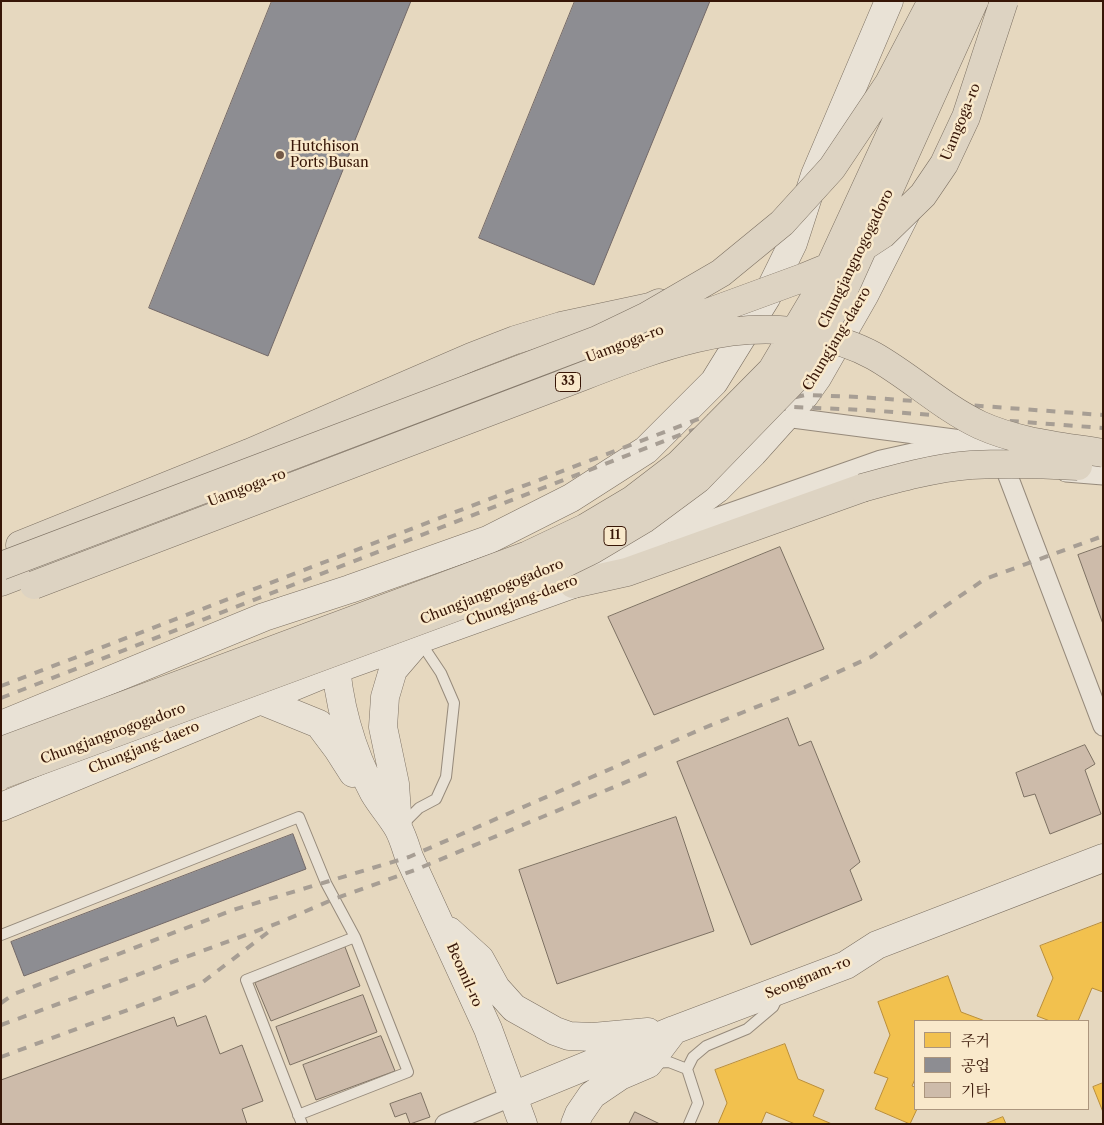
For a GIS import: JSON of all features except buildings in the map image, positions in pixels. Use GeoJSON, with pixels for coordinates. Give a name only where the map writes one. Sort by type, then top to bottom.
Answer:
{"type":"FeatureCollection","features":[{"type":"Feature","properties":{"kind":"highway","name":"Uamgoga-ro"},"geometry":{"type":"LineString","coordinates":[[1,566],[597,340],[647,316],[721,273],[782,223],[832,168],[889,84],[932,1]]}},
{"type":"Feature","properties":{"kind":"highway","name":"Chungjangnogogadoro"},"geometry":{"type":"LineString","coordinates":[[1,752],[528,555],[584,528],[632,500],[678,464],[772,370],[817,294],[926,57],[948,1]]}},
{"type":"Feature","properties":{"kind":"highway","name":"Chungjangnogogadoro"},"geometry":{"type":"LineString","coordinates":[[1,775],[536,577],[592,550],[644,519],[698,480],[793,381],[838,303],[974,1]]}},
{"type":"Feature","properties":{"kind":"highway","name":"Uamgoga-ro"},"geometry":{"type":"LineString","coordinates":[[1,582],[839,263],[883,234],[923,195],[944,164],[966,117],[1004,1]]}},
{"type":"Feature","properties":{"kind":"highway"},"geometry":{"type":"LineString","coordinates":[[1,554],[249,453],[471,356],[561,326],[650,306],[711,281],[744,256],[778,222],[815,175]]}},
{"type":"Feature","properties":{"kind":"highway","name":"33"},"geometry":{"type":"LineString","coordinates":[[1,593],[34,585],[678,342],[730,332],[770,328],[810,334],[845,344],[871,354],[897,370],[947,407],[981,426],[1014,438],[1103,455]]}},
{"type":"Feature","properties":{"kind":"highway"},"geometry":{"type":"LineString","coordinates":[[573,584],[627,572],[862,488],[913,474],[970,466],[1026,463],[1103,470]]}},
{"type":"Feature","properties":{"kind":"main road"},"geometry":{"type":"LineString","coordinates":[[1,725],[264,617],[488,540],[572,498],[646,450],[714,382],[760,306],[793,243],[815,175],[889,1]]}},
{"type":"Feature","properties":{"kind":"main road","name":"Chungjang-daero"},"geometry":{"type":"LineString","coordinates":[[1,807],[336,669],[573,584],[650,538],[716,489],[785,418],[817,378],[865,294],[1010,1]]}},
{"type":"Feature","properties":{"kind":"main road"},"geometry":{"type":"LineString","coordinates":[[350,589],[338,617],[335,644],[336,669],[342,707],[358,757],[374,793],[398,829]]}},
{"type":"Feature","properties":{"kind":"main road"},"geometry":{"type":"LineString","coordinates":[[264,617],[289,638],[296,650],[302,675],[298,685]]}},
{"type":"Feature","properties":{"kind":"main road"},"geometry":{"type":"LineString","coordinates":[[398,829],[395,784],[383,727],[385,697],[393,670],[419,640]]}},
{"type":"Feature","properties":{"kind":"main road"},"geometry":{"type":"LineString","coordinates":[[260,700],[318,724],[337,748],[350,770],[374,793]]}},
{"type":"Feature","properties":{"kind":"main road","name":"Beomil-ro"},"geometry":{"type":"LineString","coordinates":[[398,829],[499,1056],[523,1124]]}},
{"type":"Feature","properties":{"kind":"main road","name":"Seongnam-ro"},"geometry":{"type":"LineString","coordinates":[[512,1096],[674,1030],[846,965],[877,945],[1103,858]]}},
{"type":"Feature","properties":{"kind":"main road"},"geometry":{"type":"LineString","coordinates":[[441,924],[480,959],[496,988],[514,1008],[555,1031],[569,1036],[593,1037],[674,1030]]}},
{"type":"Feature","properties":{"kind":"main road"},"geometry":{"type":"LineString","coordinates":[[575,1124],[579,1114],[592,1095],[620,1076],[648,1064],[674,1030]]}},
{"type":"Feature","properties":{"kind":"street"},"geometry":{"type":"LineString","coordinates":[[785,418],[1103,455]]}},
{"type":"Feature","properties":{"kind":"street"},"geometry":{"type":"LineString","coordinates":[[650,538],[693,526],[881,460],[918,452],[953,453],[1005,468],[1103,474]]}},
{"type":"Feature","properties":{"kind":"street"},"geometry":{"type":"LineString","coordinates":[[1005,468],[1103,726]]}},
{"type":"Feature","properties":{"kind":"street"},"geometry":{"type":"LineString","coordinates":[[445,1124],[512,1096]]}},
{"type":"Feature","properties":{"kind":"lane"},"geometry":{"type":"LineString","coordinates":[[398,829],[419,808],[436,799],[446,777],[454,703],[441,673],[419,640]]}},
{"type":"Feature","properties":{"kind":"lane"},"geometry":{"type":"LineString","coordinates":[[1,935],[299,817],[326,883],[355,938],[408,1072],[300,1119],[246,980],[355,938]]}},
{"type":"Feature","properties":{"kind":"lane"},"geometry":{"type":"LineString","coordinates":[[688,1124],[698,1103],[687,1070],[693,1056],[706,1046],[747,1029],[773,1007],[782,989]]}},
{"type":"Feature","properties":{"kind":"lane"},"geometry":{"type":"LineString","coordinates":[[648,1064],[669,1062],[687,1070]]}},
{"type":"Feature","properties":{"kind":"railway"},"geometry":{"type":"LineString","coordinates":[[1,686],[701,418],[805,395],[860,397],[1103,415]]}},
{"type":"Feature","properties":{"kind":"railway"},"geometry":{"type":"LineString","coordinates":[[1,698],[690,431],[751,415],[794,407],[866,410],[1103,428]]}},
{"type":"Feature","properties":{"kind":"railway"},"geometry":{"type":"LineString","coordinates":[[1,1003],[14,994],[233,910],[409,857],[704,728],[801,689],[871,657],[985,579],[1103,536]]}},
{"type":"Feature","properties":{"kind":"railway"},"geometry":{"type":"LineString","coordinates":[[1,1025],[281,922],[334,899],[415,870],[650,772]]}},
{"type":"Feature","properties":{"kind":"railway"},"geometry":{"type":"LineString","coordinates":[[1,1057],[203,982],[271,930]]}},
{"type":"Feature","properties":{"kind":"place","name":"Hutchison Ports Busan"},"geometry":{"type":"Point","coordinates":[280,155]}}]}
